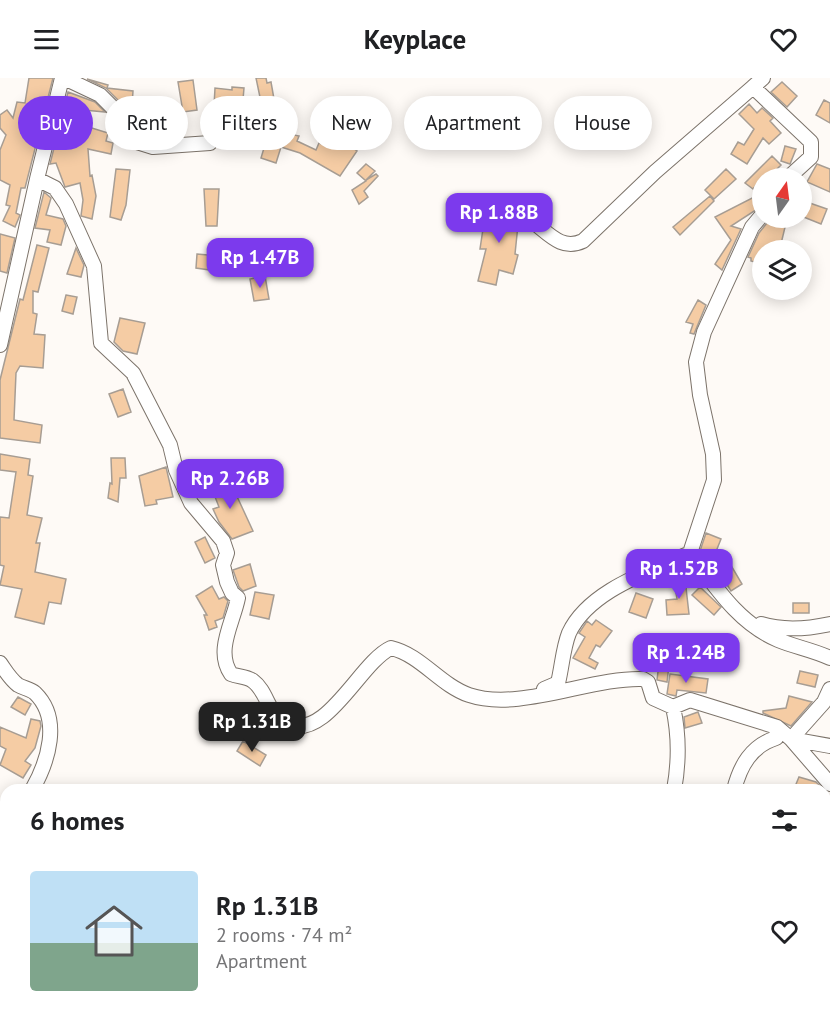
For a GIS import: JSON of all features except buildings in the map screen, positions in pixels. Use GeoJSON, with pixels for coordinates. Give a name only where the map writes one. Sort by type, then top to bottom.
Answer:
{"type":"FeatureCollection","features":[{"type":"Feature","properties":{"kind":"street"},"geometry":{"type":"LineString","coordinates":[[0,345],[37,179],[63,78],[105,99],[122,117],[138,142],[153,147],[200,144]]}},
{"type":"Feature","properties":{"kind":"street"},"geometry":{"type":"LineString","coordinates":[[532,221],[562,244],[573,246],[583,241],[655,172],[758,82],[810,142],[811,157],[799,168]]}},
{"type":"Feature","properties":{"kind":"street"},"geometry":{"type":"LineString","coordinates":[[37,179],[55,188],[66,204],[94,266],[101,343],[133,373],[170,445],[176,470],[191,502],[223,541],[227,553],[223,565],[227,582],[232,593],[238,598],[224,643],[224,663],[231,674],[252,680],[274,714],[292,726],[310,724],[321,718],[337,704],[379,653],[390,648],[411,656],[469,695],[501,699],[643,678],[648,682],[653,698],[673,707],[690,700],[777,727],[791,739],[830,784]]}},
{"type":"Feature","properties":{"kind":"street"},"geometry":{"type":"LineString","coordinates":[[528,696],[558,683],[569,633],[580,617],[600,597],[690,553],[714,480],[713,454],[700,395],[696,362],[704,332],[752,227]]}},
{"type":"Feature","properties":{"kind":"street"},"geometry":{"type":"LineString","coordinates":[[690,553],[742,618],[778,640],[805,647],[830,658]]}},
{"type":"Feature","properties":{"kind":"street"},"geometry":{"type":"LineString","coordinates":[[742,618],[775,629],[809,628],[830,624]]}},
{"type":"Feature","properties":{"kind":"street"},"geometry":{"type":"LineString","coordinates":[[0,663],[19,686],[34,692],[43,705],[52,729],[40,777],[36,784]]}},
{"type":"Feature","properties":{"kind":"street"},"geometry":{"type":"LineString","coordinates":[[791,739],[824,702],[830,690]]}},
{"type":"Feature","properties":{"kind":"street"},"geometry":{"type":"LineString","coordinates":[[673,707],[678,737],[678,771],[675,784]]}},
{"type":"Feature","properties":{"kind":"street"},"geometry":{"type":"LineString","coordinates":[[736,784],[739,770],[757,747],[776,738],[777,727]]}},
{"type":"Feature","properties":{"kind":"street"},"geometry":{"type":"LineString","coordinates":[[791,739],[830,746]]}}]}
